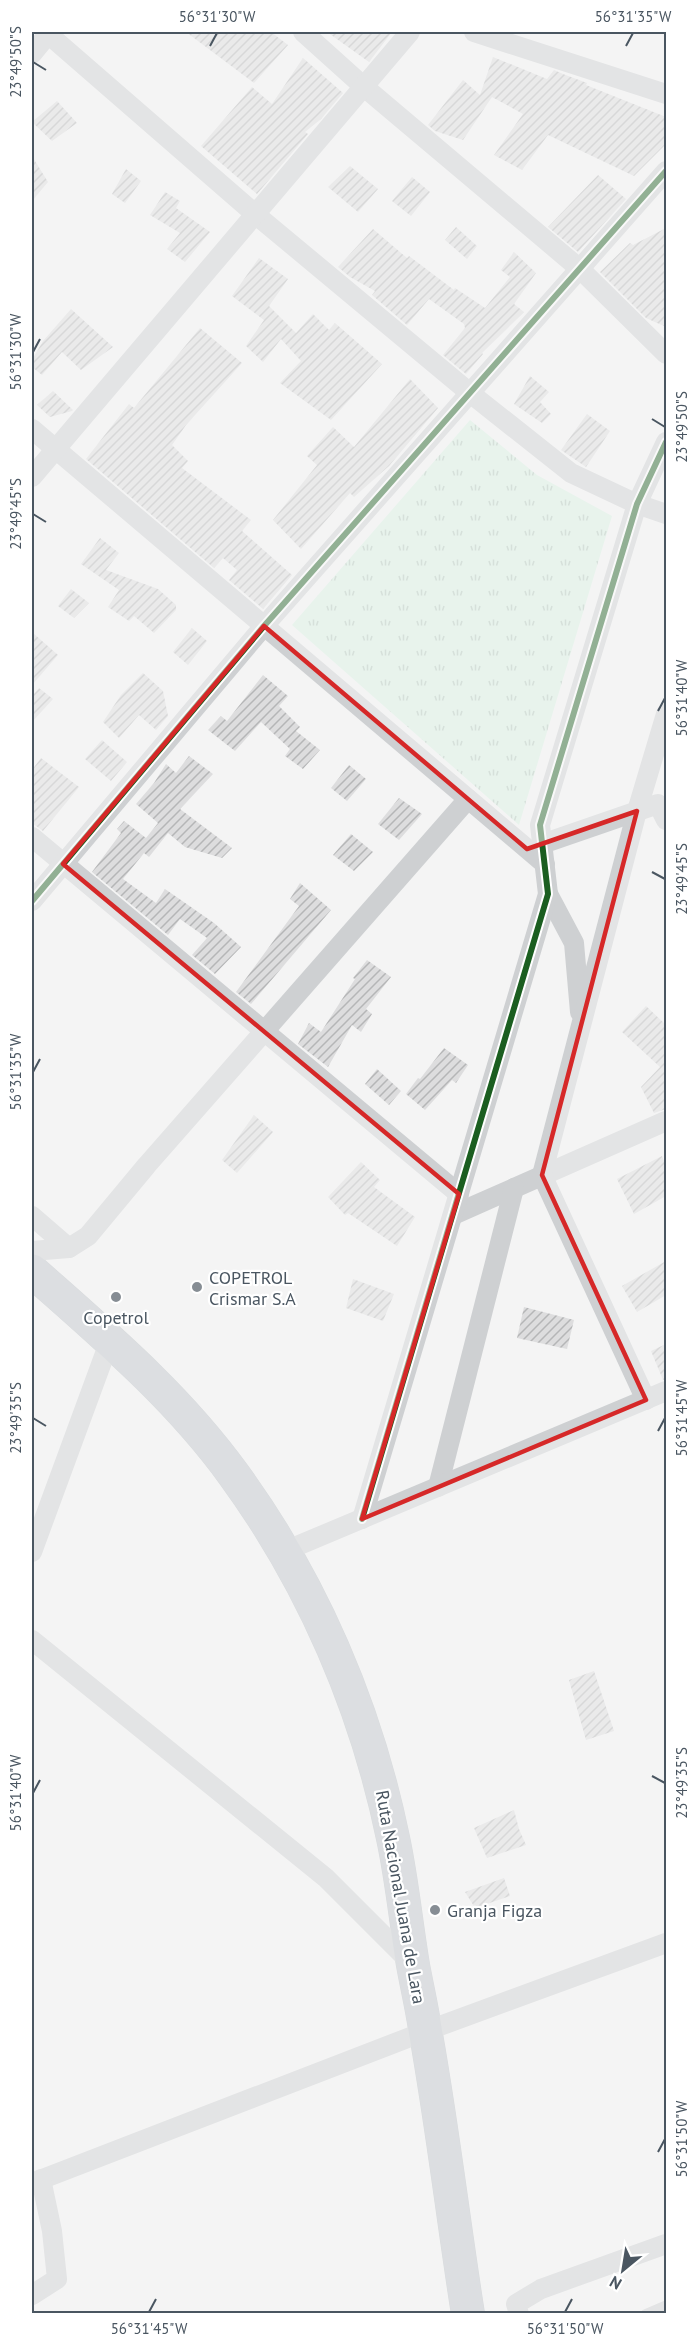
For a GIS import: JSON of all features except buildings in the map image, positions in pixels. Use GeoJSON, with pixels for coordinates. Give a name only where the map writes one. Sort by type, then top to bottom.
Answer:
{"type":"FeatureCollection","features":[{"type":"Feature","properties":{"kind":"highway","name":"Ruta Nacional Juana de Lara"},"geometry":{"type":"LineString","coordinates":[[32,1271],[110,1340],[177,1405],[233,1474],[285,1551],[333,1648],[359,1714],[393,1836],[413,1965],[426,2031],[468,2313]]}},
{"type":"Feature","properties":{"kind":"street"},"geometry":{"type":"LineString","coordinates":[[303,32],[363,86],[580,269],[666,354]]}},
{"type":"Feature","properties":{"kind":"street"},"geometry":{"type":"LineString","coordinates":[[32,477],[410,32]]}},
{"type":"Feature","properties":{"kind":"street"},"geometry":{"type":"LineString","coordinates":[[474,32],[666,93]]}},
{"type":"Feature","properties":{"kind":"street"},"geometry":{"type":"LineString","coordinates":[[32,54],[49,33],[255,214],[470,393],[571,473],[637,504],[666,514]]}},
{"type":"Feature","properties":{"kind":"street"},"geometry":{"type":"LineString","coordinates":[[32,901],[264,626],[666,171]]}},
{"type":"Feature","properties":{"kind":"street"},"geometry":{"type":"LineString","coordinates":[[32,429],[545,864]]}},
{"type":"Feature","properties":{"kind":"street"},"geometry":{"type":"LineString","coordinates":[[362,1519],[548,894],[540,825],[637,504],[666,442]]}},
{"type":"Feature","properties":{"kind":"street"},"geometry":{"type":"LineString","coordinates":[[646,1400],[542,1175],[637,811],[666,714]]}},
{"type":"Feature","properties":{"kind":"street"},"geometry":{"type":"LineString","coordinates":[[32,1251],[69,1248],[88,1236],[147,1164],[468,799]]}},
{"type":"Feature","properties":{"kind":"street"},"geometry":{"type":"LineString","coordinates":[[542,844],[658,804],[666,820]]}},
{"type":"Feature","properties":{"kind":"street"},"geometry":{"type":"LineString","coordinates":[[32,837],[459,1194]]}},
{"type":"Feature","properties":{"kind":"street"},"geometry":{"type":"LineString","coordinates":[[548,894],[574,943],[581,1026]]}},
{"type":"Feature","properties":{"kind":"street"},"geometry":{"type":"LineString","coordinates":[[453,1215],[666,1121]]}},
{"type":"Feature","properties":{"kind":"street"},"geometry":{"type":"LineString","coordinates":[[438,1487],[514,1188]]}},
{"type":"Feature","properties":{"kind":"street"},"geometry":{"type":"LineString","coordinates":[[32,1216],[69,1248]]}},
{"type":"Feature","properties":{"kind":"street"},"geometry":{"type":"LineString","coordinates":[[32,1552],[110,1340]]}},
{"type":"Feature","properties":{"kind":"street"},"geometry":{"type":"LineString","coordinates":[[285,1551],[666,1391]]}},
{"type":"Feature","properties":{"kind":"street"},"geometry":{"type":"LineString","coordinates":[[32,1640],[326,1878],[413,1965]]}},
{"type":"Feature","properties":{"kind":"street"},"geometry":{"type":"LineString","coordinates":[[32,2295],[57,2279],[52,2231],[36,2181],[426,2031],[666,1943]]}},
{"type":"Feature","properties":{"kind":"street"},"geometry":{"type":"LineString","coordinates":[[519,2313],[516,2304],[541,2289],[666,2244]]}},
{"type":"Feature","properties":{"kind":"lane"},"geometry":{"type":"LineString","coordinates":[[645,2313],[666,2305]]}},
{"type":"Feature","properties":{"kind":"highlighted area"},"geometry":{"type":"Polygon","coordinates":[[[264,626],[527,849],[637,811],[542,1175],[646,1400],[362,1519],[459,1194],[63,864],[264,626]]]}},
{"type":"Feature","properties":{"kind":"green space"},"geometry":{"type":"Polygon","coordinates":[[[470,420],[537,475],[612,516],[519,825],[292,625],[470,420]]]}},
{"type":"Feature","properties":{"kind":"cycle path"},"geometry":{"type":"LineString","coordinates":[[32,901],[264,626],[666,171]]}},
{"type":"Feature","properties":{"kind":"cycle path"},"geometry":{"type":"LineString","coordinates":[[362,1519],[548,894],[540,825],[637,504],[666,442]]}},
{"type":"Feature","properties":{"kind":"place","name":"COPETROL Crismar S.A"},"geometry":{"type":"Point","coordinates":[197,1287]}},
{"type":"Feature","properties":{"kind":"place","name":"Copetrol"},"geometry":{"type":"Point","coordinates":[116,1297]}},
{"type":"Feature","properties":{"kind":"place","name":"Granja Figza"},"geometry":{"type":"Point","coordinates":[435,1910]}}]}
